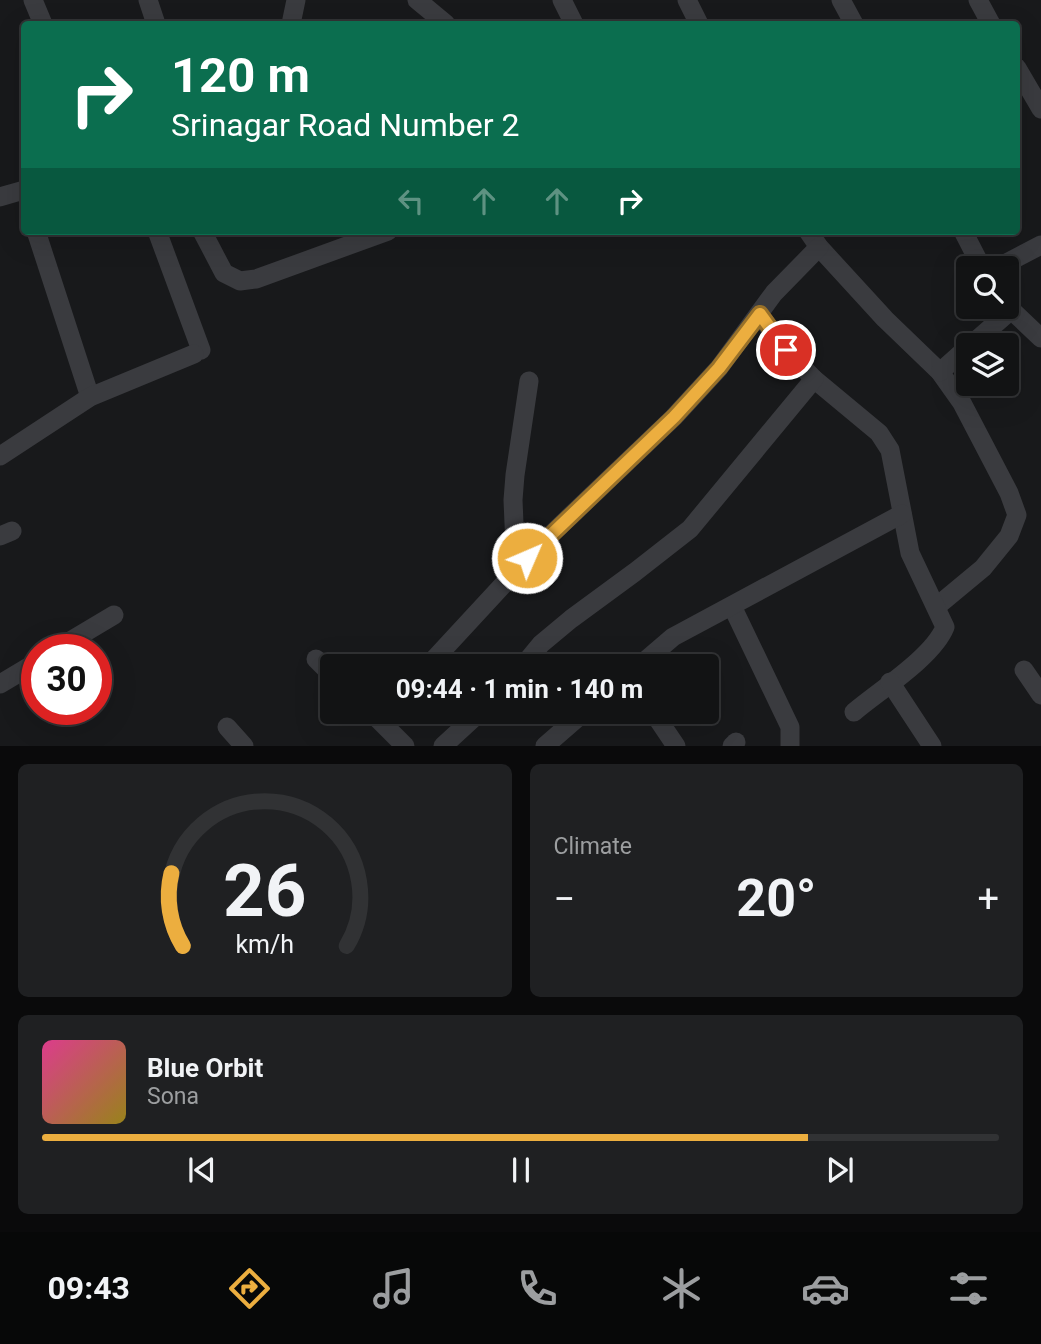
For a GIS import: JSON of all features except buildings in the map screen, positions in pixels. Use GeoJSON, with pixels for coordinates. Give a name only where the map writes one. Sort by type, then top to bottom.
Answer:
{"type":"FeatureCollection","features":[{"type":"Feature","properties":{"kind":"street"},"geometry":{"type":"LineString","coordinates":[[33,0],[42,21]]}},
{"type":"Feature","properties":{"kind":"street"},"geometry":{"type":"LineString","coordinates":[[148,0],[155,21]]}},
{"type":"Feature","properties":{"kind":"street"},"geometry":{"type":"LineString","coordinates":[[292,21],[296,0]]}},
{"type":"Feature","properties":{"kind":"street"},"geometry":{"type":"LineString","coordinates":[[417,0],[442,21]]}},
{"type":"Feature","properties":{"kind":"street"},"geometry":{"type":"LineString","coordinates":[[562,0],[572,21]]}},
{"type":"Feature","properties":{"kind":"street"},"geometry":{"type":"LineString","coordinates":[[687,0],[698,21]]}},
{"type":"Feature","properties":{"kind":"street"},"geometry":{"type":"LineString","coordinates":[[842,0],[852,21]]}},
{"type":"Feature","properties":{"kind":"street"},"geometry":{"type":"LineString","coordinates":[[978,0],[989,21]]}},
{"type":"Feature","properties":{"kind":"street"},"geometry":{"type":"LineString","coordinates":[[1020,73],[1041,109]]}},
{"type":"Feature","properties":{"kind":"street"},"geometry":{"type":"LineString","coordinates":[[0,197],[21,193]]}},
{"type":"Feature","properties":{"kind":"street"},"geometry":{"type":"LineString","coordinates":[[37,235],[90,397]]}},
{"type":"Feature","properties":{"kind":"street"},"geometry":{"type":"LineString","coordinates":[[0,456],[90,397],[197,352],[158,235]]}},
{"type":"Feature","properties":{"kind":"street"},"geometry":{"type":"LineString","coordinates":[[204,235],[224,273],[240,282],[256,279],[377,235]]}},
{"type":"Feature","properties":{"kind":"street"},"geometry":{"type":"LineString","coordinates":[[965,235],[976,256]]}},
{"type":"Feature","properties":{"kind":"street"},"geometry":{"type":"LineString","coordinates":[[439,654],[516,570],[674,417],[719,368],[813,239],[885,319],[940,372],[962,403],[997,467],[1017,515],[1009,536],[983,568],[936,607]]}},
{"type":"Feature","properties":{"kind":"street"},"geometry":{"type":"LineString","coordinates":[[1019,256],[1041,245]]}},
{"type":"Feature","properties":{"kind":"street"},"geometry":{"type":"LineString","coordinates":[[760,314],[786,350],[814,379],[879,433],[890,450],[910,553],[945,627],[929,651],[854,712]]}},
{"type":"Feature","properties":{"kind":"street"},"geometry":{"type":"LineString","coordinates":[[1019,318],[1041,338]]}},
{"type":"Feature","properties":{"kind":"street"},"geometry":{"type":"LineString","coordinates":[[983,333],[997,319]]}},
{"type":"Feature","properties":{"kind":"street"},"geometry":{"type":"LineString","coordinates":[[940,372],[956,358]]}},
{"type":"Feature","properties":{"kind":"street"},"geometry":{"type":"LineString","coordinates":[[533,654],[570,619],[690,529],[814,379]]}},
{"type":"Feature","properties":{"kind":"street"},"geometry":{"type":"LineString","coordinates":[[516,570],[513,500],[529,381]]}},
{"type":"Feature","properties":{"kind":"street"},"geometry":{"type":"LineString","coordinates":[[653,654],[673,637],[902,514]]}},
{"type":"Feature","properties":{"kind":"street"},"geometry":{"type":"LineString","coordinates":[[732,606],[790,727],[790,746]]}},
{"type":"Feature","properties":{"kind":"street"},"geometry":{"type":"LineString","coordinates":[[82,634],[114,615]]}},
{"type":"Feature","properties":{"kind":"street"},"geometry":{"type":"LineString","coordinates":[[316,659],[320,663]]}},
{"type":"Feature","properties":{"kind":"street"},"geometry":{"type":"LineString","coordinates":[[1024,670],[1041,695]]}},
{"type":"Feature","properties":{"kind":"street"},"geometry":{"type":"LineString","coordinates":[[0,684],[21,672]]}},
{"type":"Feature","properties":{"kind":"street"},"geometry":{"type":"LineString","coordinates":[[890,682],[932,746]]}},
{"type":"Feature","properties":{"kind":"street"},"geometry":{"type":"LineString","coordinates":[[387,724],[405,746]]}},
{"type":"Feature","properties":{"kind":"street"},"geometry":{"type":"LineString","coordinates":[[443,746],[467,724]]}},
{"type":"Feature","properties":{"kind":"street"},"geometry":{"type":"LineString","coordinates":[[558,741],[573,724]]}},
{"type":"Feature","properties":{"kind":"street"},"geometry":{"type":"LineString","coordinates":[[661,724],[676,746]]}},
{"type":"Feature","properties":{"kind":"street"},"geometry":{"type":"LineString","coordinates":[[228,727],[244,746]]}},
{"type":"Feature","properties":{"kind":"route"},"geometry":{"type":"LineString","coordinates":[[527,558],[674,417],[719,368],[760,314],[786,350]]}}]}
